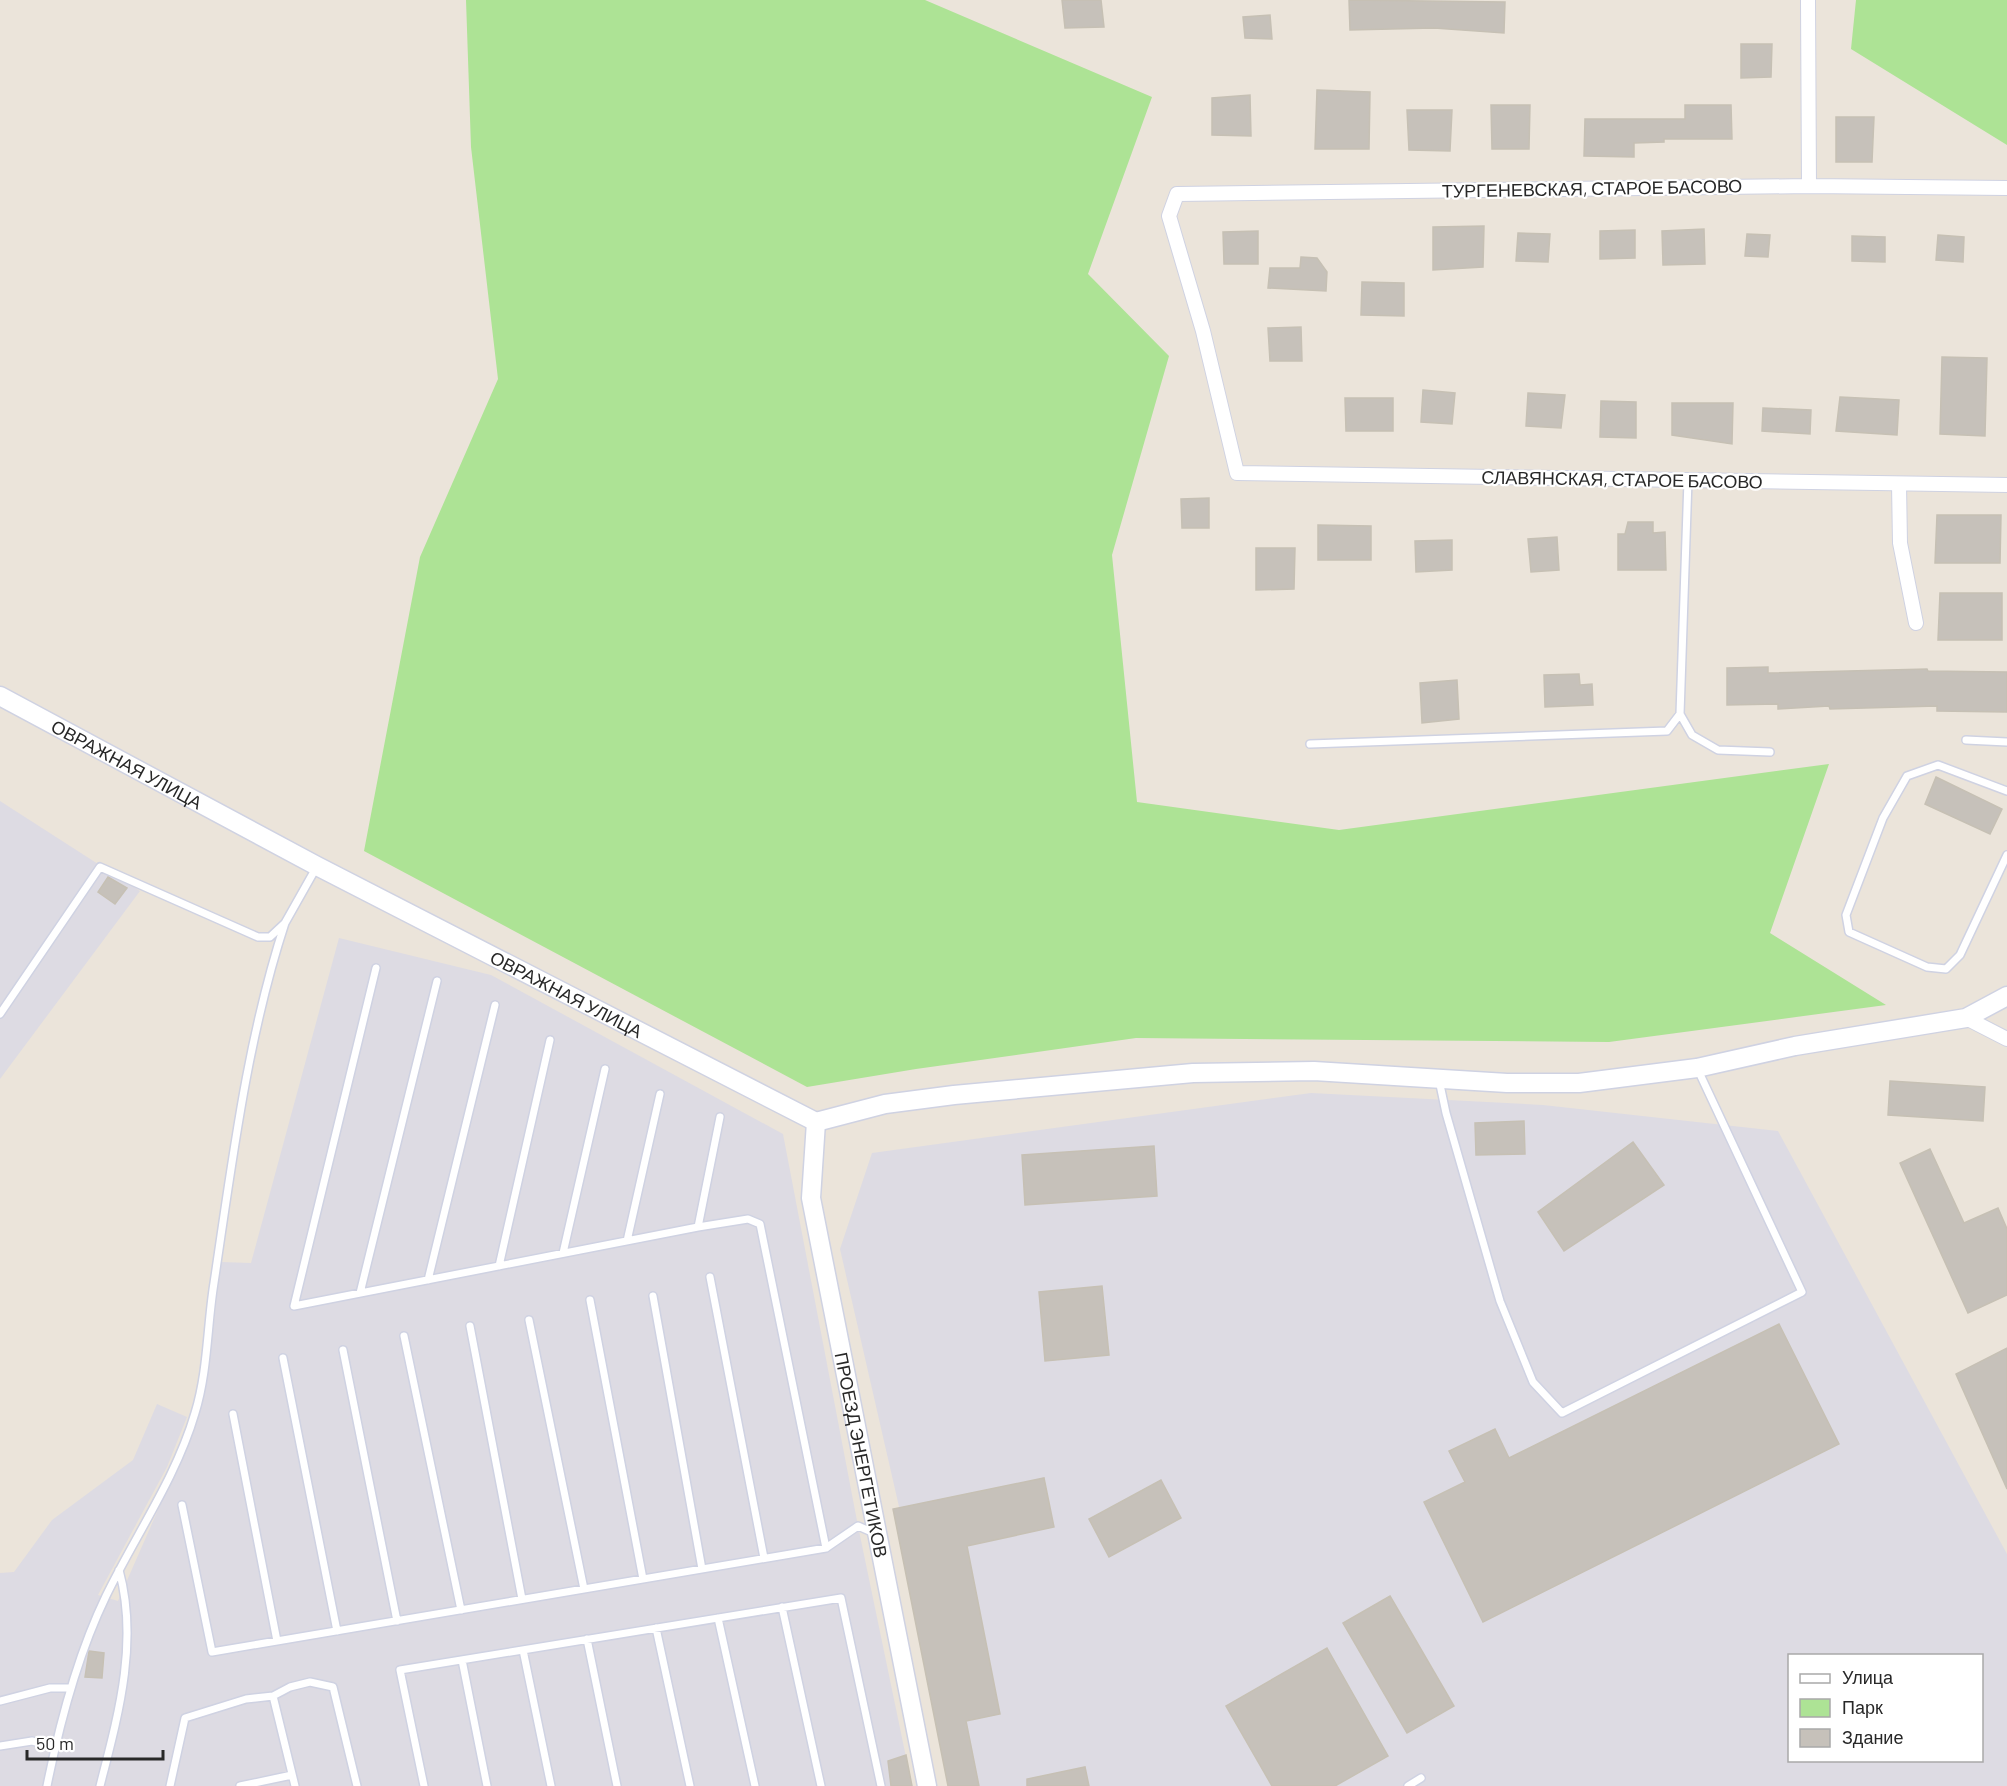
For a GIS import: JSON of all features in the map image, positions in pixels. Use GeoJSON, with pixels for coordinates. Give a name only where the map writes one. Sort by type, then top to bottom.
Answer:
{"type":"FeatureCollection","features":[{"type":"Feature","properties":{"kind":"street"},"geometry":{"type":"LineString","coordinates":[[1808,0],[1809,186]]}},
{"type":"Feature","properties":{"kind":"street","name":"ТУРГЕНЕВСКАЯ, СТАРОЕ БАСОВО"},"geometry":{"type":"LineString","coordinates":[[1237,473],[1203,331],[1169,216],[1177,194],[1809,186],[2007,188]]}},
{"type":"Feature","properties":{"kind":"street","name":"СЛАВЯНСКАЯ, СТАРОЕ БАСОВО"},"geometry":{"type":"LineString","coordinates":[[1237,473],[2007,485]]}},
{"type":"Feature","properties":{"kind":"street"},"geometry":{"type":"LineString","coordinates":[[1899,483],[1900,543],[1916,623]]}},
{"type":"Feature","properties":{"kind":"street","name":"ОВРАЖНАЯ УЛИЦА"},"geometry":{"type":"LineString","coordinates":[[0,696],[317,866],[816,1122]]}},
{"type":"Feature","properties":{"kind":"street"},"geometry":{"type":"LineString","coordinates":[[816,1122],[885,1104],[954,1095],[1193,1073],[1314,1071],[1507,1083],[1580,1083],[1697,1068],[1795,1046],[1966,1018],[2007,996]]}},
{"type":"Feature","properties":{"kind":"street"},"geometry":{"type":"LineString","coordinates":[[1966,1018],[2007,1040]]}},
{"type":"Feature","properties":{"kind":"street","name":"ПРОЕЗД ЭНЕРГЕТИКОВ"},"geometry":{"type":"LineString","coordinates":[[816,1122],[811,1198],[927,1786]]}},
{"type":"Feature","properties":{"kind":"lane"},"geometry":{"type":"LineString","coordinates":[[1688,480],[1680,714],[1692,735],[1718,750],[1770,752]]}},
{"type":"Feature","properties":{"kind":"lane"},"geometry":{"type":"LineString","coordinates":[[1310,744],[1667,731],[1680,714]]}},
{"type":"Feature","properties":{"kind":"lane"},"geometry":{"type":"LineString","coordinates":[[1966,740],[2007,742]]}},
{"type":"Feature","properties":{"kind":"lane"},"geometry":{"type":"LineString","coordinates":[[2007,791],[1938,765],[1907,776],[1883,818],[1846,915],[1850,932],[1927,967],[1946,969],[1960,955],[2007,855]]}},
{"type":"Feature","properties":{"kind":"lane"},"geometry":{"type":"LineString","coordinates":[[47,1786],[71,1688],[97,1617],[178,1456],[196,1413],[207,1350],[213,1287],[235,1143],[256,1036],[274,956],[285,923],[317,866]]}},
{"type":"Feature","properties":{"kind":"lane"},"geometry":{"type":"LineString","coordinates":[[0,1014],[100,867],[258,937],[270,937],[285,923]]}},
{"type":"Feature","properties":{"kind":"lane"},"geometry":{"type":"LineString","coordinates":[[376,968],[294,1306],[698,1227],[748,1219],[760,1224],[826,1548]]}},
{"type":"Feature","properties":{"kind":"lane"},"geometry":{"type":"LineString","coordinates":[[360,1293],[437,981]]}},
{"type":"Feature","properties":{"kind":"lane"},"geometry":{"type":"LineString","coordinates":[[428,1280],[495,1005]]}},
{"type":"Feature","properties":{"kind":"lane"},"geometry":{"type":"LineString","coordinates":[[499,1266],[550,1040]]}},
{"type":"Feature","properties":{"kind":"lane"},"geometry":{"type":"LineString","coordinates":[[1439,1078],[1446,1113],[1500,1301],[1533,1383],[1562,1413],[1802,1292],[1697,1068]]}},
{"type":"Feature","properties":{"kind":"lane"},"geometry":{"type":"LineString","coordinates":[[563,1253],[605,1069]]}},
{"type":"Feature","properties":{"kind":"lane"},"geometry":{"type":"LineString","coordinates":[[627,1241],[660,1094]]}},
{"type":"Feature","properties":{"kind":"lane"},"geometry":{"type":"LineString","coordinates":[[698,1227],[720,1117]]}},
{"type":"Feature","properties":{"kind":"lane"},"geometry":{"type":"LineString","coordinates":[[710,1277],[764,1558]]}},
{"type":"Feature","properties":{"kind":"lane"},"geometry":{"type":"LineString","coordinates":[[653,1296],[702,1569]]}},
{"type":"Feature","properties":{"kind":"lane"},"geometry":{"type":"LineString","coordinates":[[590,1300],[643,1579]]}},
{"type":"Feature","properties":{"kind":"lane"},"geometry":{"type":"LineString","coordinates":[[529,1320],[584,1589]]}},
{"type":"Feature","properties":{"kind":"lane"},"geometry":{"type":"LineString","coordinates":[[470,1326],[522,1599]]}},
{"type":"Feature","properties":{"kind":"lane"},"geometry":{"type":"LineString","coordinates":[[404,1336],[460,1610]]}},
{"type":"Feature","properties":{"kind":"lane"},"geometry":{"type":"LineString","coordinates":[[343,1350],[398,1621]]}},
{"type":"Feature","properties":{"kind":"lane"},"geometry":{"type":"LineString","coordinates":[[283,1358],[337,1631]]}},
{"type":"Feature","properties":{"kind":"lane"},"geometry":{"type":"LineString","coordinates":[[233,1414],[277,1641]]}},
{"type":"Feature","properties":{"kind":"lane"},"geometry":{"type":"LineString","coordinates":[[182,1505],[212,1652],[826,1548],[858,1526],[877,1534]]}},
{"type":"Feature","properties":{"kind":"lane"},"geometry":{"type":"LineString","coordinates":[[100,1786],[125,1683],[127,1626],[125,1590],[119,1570]]}},
{"type":"Feature","properties":{"kind":"lane"},"geometry":{"type":"LineString","coordinates":[[424,1786],[400,1670],[841,1598],[881,1786]]}},
{"type":"Feature","properties":{"kind":"lane"},"geometry":{"type":"LineString","coordinates":[[782,1607],[821,1786]]}},
{"type":"Feature","properties":{"kind":"lane"},"geometry":{"type":"LineString","coordinates":[[718,1618],[755,1786]]}},
{"type":"Feature","properties":{"kind":"lane"},"geometry":{"type":"LineString","coordinates":[[656,1628],[690,1786]]}},
{"type":"Feature","properties":{"kind":"lane"},"geometry":{"type":"LineString","coordinates":[[587,1639],[617,1786]]}},
{"type":"Feature","properties":{"kind":"lane"},"geometry":{"type":"LineString","coordinates":[[523,1650],[551,1786]]}},
{"type":"Feature","properties":{"kind":"lane"},"geometry":{"type":"LineString","coordinates":[[462,1660],[487,1786]]}},
{"type":"Feature","properties":{"kind":"lane"},"geometry":{"type":"LineString","coordinates":[[170,1786],[185,1718],[246,1698],[273,1696],[290,1687],[310,1682],[333,1687],[357,1786]]}},
{"type":"Feature","properties":{"kind":"lane"},"geometry":{"type":"LineString","coordinates":[[0,1701],[50,1688],[71,1688]]}},
{"type":"Feature","properties":{"kind":"lane"},"geometry":{"type":"LineString","coordinates":[[273,1696],[295,1786]]}},
{"type":"Feature","properties":{"kind":"lane"},"geometry":{"type":"LineString","coordinates":[[0,1746],[32,1741],[55,1747]]}},
{"type":"Feature","properties":{"kind":"lane"},"geometry":{"type":"LineString","coordinates":[[240,1786],[292,1775]]}},
{"type":"Feature","properties":{"kind":"lane"},"geometry":{"type":"LineString","coordinates":[[1408,1786],[1421,1778]]}},
{"type":"Feature","properties":{"kind":"shaded area"},"geometry":{"type":"Polygon","coordinates":[[[0,801],[140,891],[0,1079],[0,801]]]}},
{"type":"Feature","properties":{"kind":"shaded area"},"geometry":{"type":"Polygon","coordinates":[[[339,938],[491,975],[783,1134],[858,1526],[912,1786],[0,1786],[0,1573],[14,1572],[52,1520],[133,1460],[157,1404],[187,1417],[167,1467],[98,1595],[118,1601],[190,1437],[213,1331],[221,1262],[251,1263],[339,938]]]}},
{"type":"Feature","properties":{"kind":"shaded area"},"geometry":{"type":"Polygon","coordinates":[[[1311,1093],[1543,1105],[1778,1131],[2007,1554],[2007,1786],[963,1786],[840,1249],[872,1153],[1311,1093]]]}},
{"type":"Feature","properties":{"kind":"green space"},"geometry":{"type":"Polygon","coordinates":[[[466,0],[925,0],[1152,97],[1088,274],[1169,356],[1112,555],[1137,802],[1339,830],[1829,764],[1770,933],[1886,1005],[1609,1042],[1136,1038],[807,1087],[364,851],[420,557],[498,379],[471,147],[466,0]]]}},
{"type":"Feature","properties":{"kind":"green space"},"geometry":{"type":"Polygon","coordinates":[[[1856,0],[2007,0],[2007,145],[1851,49],[1856,0]]]}},
{"type":"Feature","properties":{"kind":"building"},"geometry":{"type":"Polygon","coordinates":[[[1062,0],[1101,0],[1104,27],[1065,28],[1062,0]]]}},
{"type":"Feature","properties":{"kind":"building"},"geometry":{"type":"Polygon","coordinates":[[[1349,0],[1505,2],[1504,33],[1434,28],[1350,30],[1349,0]]]}},
{"type":"Feature","properties":{"kind":"building"},"geometry":{"type":"Polygon","coordinates":[[[1270,15],[1272,39],[1245,38],[1243,17],[1270,15]]]}},
{"type":"Feature","properties":{"kind":"building"},"geometry":{"type":"Polygon","coordinates":[[[1741,44],[1772,44],[1771,77],[1741,78],[1741,44]]]}},
{"type":"Feature","properties":{"kind":"building"},"geometry":{"type":"Polygon","coordinates":[[[1317,90],[1370,92],[1369,149],[1315,149],[1317,90]]]}},
{"type":"Feature","properties":{"kind":"building"},"geometry":{"type":"Polygon","coordinates":[[[1250,95],[1251,136],[1212,135],[1212,98],[1250,95]]]}},
{"type":"Feature","properties":{"kind":"building"},"geometry":{"type":"Polygon","coordinates":[[[1491,105],[1530,105],[1529,149],[1492,149],[1491,105]]]}},
{"type":"Feature","properties":{"kind":"building"},"geometry":{"type":"Polygon","coordinates":[[[1685,105],[1731,105],[1732,139],[1664,139],[1664,142],[1634,143],[1634,157],[1584,156],[1585,119],[1685,119],[1685,105]]]}},
{"type":"Feature","properties":{"kind":"building"},"geometry":{"type":"Polygon","coordinates":[[[1407,110],[1452,110],[1450,151],[1409,150],[1407,110]]]}},
{"type":"Feature","properties":{"kind":"building"},"geometry":{"type":"Polygon","coordinates":[[[1836,117],[1874,117],[1872,162],[1836,162],[1836,117]]]}},
{"type":"Feature","properties":{"kind":"building"},"geometry":{"type":"Polygon","coordinates":[[[1484,226],[1483,267],[1433,270],[1433,227],[1484,226]]]}},
{"type":"Feature","properties":{"kind":"building"},"geometry":{"type":"Polygon","coordinates":[[[1704,229],[1705,264],[1663,265],[1662,231],[1704,229]]]}},
{"type":"Feature","properties":{"kind":"building"},"geometry":{"type":"Polygon","coordinates":[[[1635,230],[1635,258],[1600,259],[1600,231],[1635,230]]]}},
{"type":"Feature","properties":{"kind":"building"},"geometry":{"type":"Polygon","coordinates":[[[1258,231],[1258,264],[1224,264],[1223,232],[1258,231]]]}},
{"type":"Feature","properties":{"kind":"building"},"geometry":{"type":"Polygon","coordinates":[[[1518,233],[1550,234],[1548,262],[1516,261],[1518,233]]]}},
{"type":"Feature","properties":{"kind":"building"},"geometry":{"type":"Polygon","coordinates":[[[1747,234],[1770,235],[1768,257],[1745,256],[1747,234]]]}},
{"type":"Feature","properties":{"kind":"building"},"geometry":{"type":"Polygon","coordinates":[[[1938,235],[1964,237],[1963,262],[1936,260],[1938,235]]]}},
{"type":"Feature","properties":{"kind":"building"},"geometry":{"type":"Polygon","coordinates":[[[1852,236],[1885,237],[1885,262],[1852,261],[1852,236]]]}},
{"type":"Feature","properties":{"kind":"building"},"geometry":{"type":"Polygon","coordinates":[[[1301,257],[1317,258],[1327,272],[1326,291],[1268,288],[1270,268],[1300,268],[1301,257]]]}},
{"type":"Feature","properties":{"kind":"building"},"geometry":{"type":"Polygon","coordinates":[[[1362,282],[1404,283],[1404,316],[1361,315],[1362,282]]]}},
{"type":"Feature","properties":{"kind":"building"},"geometry":{"type":"Polygon","coordinates":[[[1301,327],[1302,361],[1270,361],[1268,328],[1301,327]]]}},
{"type":"Feature","properties":{"kind":"building"},"geometry":{"type":"Polygon","coordinates":[[[1942,357],[1987,358],[1985,436],[1940,434],[1942,357]]]}},
{"type":"Feature","properties":{"kind":"building"},"geometry":{"type":"Polygon","coordinates":[[[1423,390],[1455,393],[1452,424],[1421,422],[1423,390]]]}},
{"type":"Feature","properties":{"kind":"building"},"geometry":{"type":"Polygon","coordinates":[[[1528,393],[1565,395],[1561,428],[1526,426],[1528,393]]]}},
{"type":"Feature","properties":{"kind":"building"},"geometry":{"type":"Polygon","coordinates":[[[1840,397],[1899,400],[1897,435],[1836,431],[1840,397]]]}},
{"type":"Feature","properties":{"kind":"building"},"geometry":{"type":"Polygon","coordinates":[[[1345,398],[1393,398],[1393,431],[1346,431],[1345,398]]]}},
{"type":"Feature","properties":{"kind":"building"},"geometry":{"type":"Polygon","coordinates":[[[1601,401],[1636,402],[1636,438],[1600,437],[1601,401]]]}},
{"type":"Feature","properties":{"kind":"building"},"geometry":{"type":"Polygon","coordinates":[[[1672,403],[1733,403],[1732,444],[1672,435],[1672,403]]]}},
{"type":"Feature","properties":{"kind":"building"},"geometry":{"type":"Polygon","coordinates":[[[1763,408],[1811,410],[1810,434],[1762,431],[1763,408]]]}},
{"type":"Feature","properties":{"kind":"building"},"geometry":{"type":"Polygon","coordinates":[[[1209,498],[1209,528],[1182,528],[1181,499],[1209,498]]]}},
{"type":"Feature","properties":{"kind":"building"},"geometry":{"type":"Polygon","coordinates":[[[1937,515],[2001,515],[2000,563],[1935,563],[1937,515]]]}},
{"type":"Feature","properties":{"kind":"building"},"geometry":{"type":"Polygon","coordinates":[[[1628,522],[1653,522],[1653,533],[1665,532],[1666,570],[1618,570],[1618,534],[1625,534],[1628,522]]]}},
{"type":"Feature","properties":{"kind":"building"},"geometry":{"type":"Polygon","coordinates":[[[1318,525],[1371,526],[1371,560],[1318,560],[1318,525]]]}},
{"type":"Feature","properties":{"kind":"building"},"geometry":{"type":"Polygon","coordinates":[[[1557,537],[1559,570],[1531,572],[1528,539],[1557,537]]]}},
{"type":"Feature","properties":{"kind":"building"},"geometry":{"type":"Polygon","coordinates":[[[1452,540],[1452,570],[1416,572],[1415,541],[1452,540]]]}},
{"type":"Feature","properties":{"kind":"building"},"geometry":{"type":"Polygon","coordinates":[[[1256,548],[1295,548],[1294,589],[1256,590],[1256,548]]]}},
{"type":"Feature","properties":{"kind":"building"},"geometry":{"type":"Polygon","coordinates":[[[1940,593],[2002,593],[2002,640],[1938,640],[1940,593]]]}},
{"type":"Feature","properties":{"kind":"building"},"geometry":{"type":"Polygon","coordinates":[[[1768,667],[1768,673],[1927,669],[1928,671],[2007,672],[2007,712],[1937,711],[1937,706],[1830,709],[1829,706],[1778,709],[1778,704],[1727,705],[1727,668],[1768,667]]]}},
{"type":"Feature","properties":{"kind":"building"},"geometry":{"type":"Polygon","coordinates":[[[1579,674],[1580,685],[1592,684],[1593,705],[1545,707],[1544,675],[1579,674]]]}},
{"type":"Feature","properties":{"kind":"building"},"geometry":{"type":"Polygon","coordinates":[[[1457,680],[1459,719],[1422,723],[1420,683],[1457,680]]]}},
{"type":"Feature","properties":{"kind":"building"},"geometry":{"type":"Polygon","coordinates":[[[1936,777],[2002,809],[1990,834],[1925,804],[1936,777]]]}},
{"type":"Feature","properties":{"kind":"building"},"geometry":{"type":"Polygon","coordinates":[[[108,877],[127,888],[115,904],[98,892],[108,877]]]}},
{"type":"Feature","properties":{"kind":"building"},"geometry":{"type":"Polygon","coordinates":[[[1890,1081],[1985,1087],[1983,1121],[1888,1115],[1890,1081]]]}},
{"type":"Feature","properties":{"kind":"building"},"geometry":{"type":"Polygon","coordinates":[[[1524,1121],[1525,1154],[1476,1155],[1475,1123],[1524,1121]]]}},
{"type":"Feature","properties":{"kind":"building"},"geometry":{"type":"Polygon","coordinates":[[[1633,1142],[1664,1185],[1564,1251],[1538,1212],[1633,1142]]]}},
{"type":"Feature","properties":{"kind":"building"},"geometry":{"type":"Polygon","coordinates":[[[1154,1146],[1157,1196],[1025,1205],[1022,1155],[1154,1146]]]}},
{"type":"Feature","properties":{"kind":"building"},"geometry":{"type":"Polygon","coordinates":[[[1930,1149],[1964,1223],[1998,1208],[2007,1229],[2007,1295],[1968,1313],[1900,1163],[1930,1149]]]}},
{"type":"Feature","properties":{"kind":"building"},"geometry":{"type":"Polygon","coordinates":[[[1102,1286],[1109,1355],[1045,1361],[1039,1292],[1102,1286]]]}},
{"type":"Feature","properties":{"kind":"building"},"geometry":{"type":"Polygon","coordinates":[[[1779,1324],[1839,1444],[1483,1622],[1424,1502],[1465,1482],[1449,1451],[1495,1429],[1509,1458],[1779,1324]]]}},
{"type":"Feature","properties":{"kind":"building"},"geometry":{"type":"Polygon","coordinates":[[[2007,1348],[2007,1489],[1956,1374],[2007,1348]]]}},
{"type":"Feature","properties":{"kind":"building"},"geometry":{"type":"Polygon","coordinates":[[[1044,1478],[1054,1527],[967,1546],[1000,1714],[966,1721],[979,1786],[948,1786],[893,1509],[1044,1478]]]}},
{"type":"Feature","properties":{"kind":"building"},"geometry":{"type":"Polygon","coordinates":[[[1161,1480],[1181,1518],[1109,1557],[1089,1519],[1161,1480]]]}},
{"type":"Feature","properties":{"kind":"building"},"geometry":{"type":"Polygon","coordinates":[[[1390,1596],[1454,1706],[1407,1733],[1343,1623],[1390,1596]]]}},
{"type":"Feature","properties":{"kind":"building"},"geometry":{"type":"Polygon","coordinates":[[[1327,1648],[1388,1756],[1335,1786],[1272,1786],[1226,1706],[1327,1648]]]}},
{"type":"Feature","properties":{"kind":"building"},"geometry":{"type":"Polygon","coordinates":[[[89,1651],[104,1653],[102,1678],[85,1677],[89,1651]]]}},
{"type":"Feature","properties":{"kind":"building"},"geometry":{"type":"Polygon","coordinates":[[[906,1755],[912,1786],[891,1786],[888,1761],[906,1755]]]}},
{"type":"Feature","properties":{"kind":"building"},"geometry":{"type":"Polygon","coordinates":[[[1085,1767],[1089,1786],[1027,1786],[1027,1779],[1085,1767]]]}}]}
